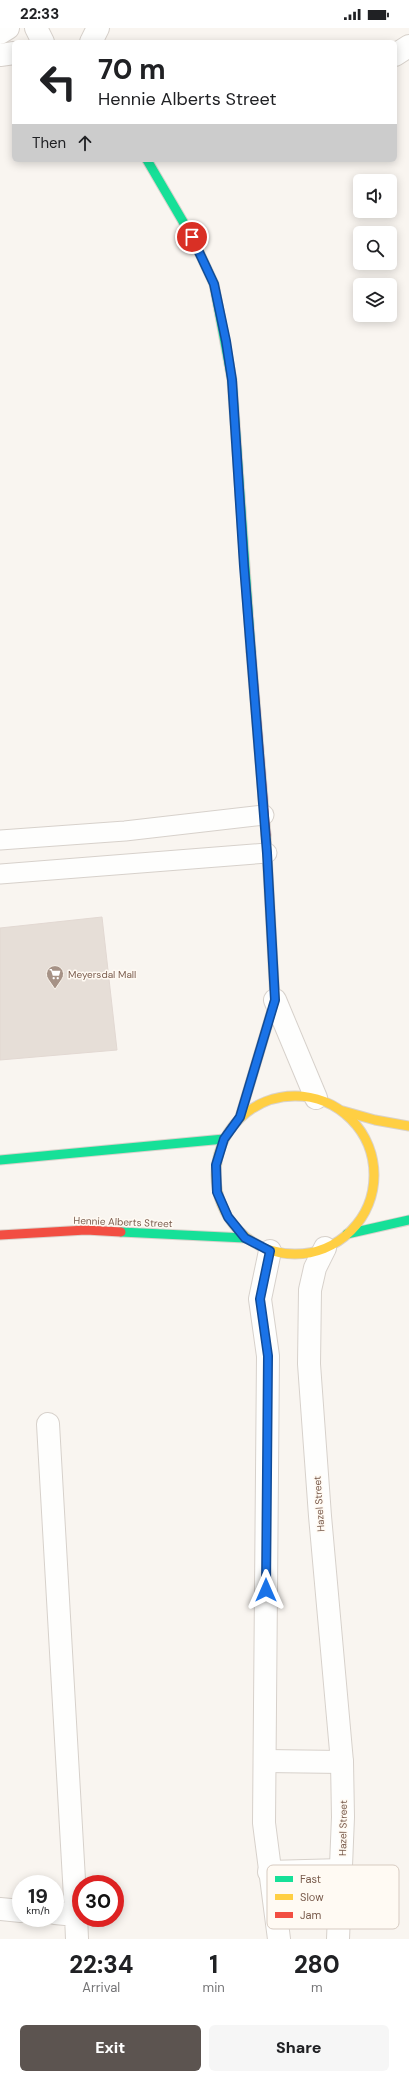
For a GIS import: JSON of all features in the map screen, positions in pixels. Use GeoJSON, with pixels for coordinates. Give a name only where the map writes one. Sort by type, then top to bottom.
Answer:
{"type":"FeatureCollection","features":[{"type":"Feature","properties":{"kind":"street"},"geometry":{"type":"LineString","coordinates":[[0,33],[8,28]]}},
{"type":"Feature","properties":{"kind":"street"},"geometry":{"type":"LineString","coordinates":[[36,28],[42,40]]}},
{"type":"Feature","properties":{"kind":"street"},"geometry":{"type":"LineString","coordinates":[[397,54],[409,46]]}},
{"type":"Feature","properties":{"kind":"street"},"geometry":{"type":"LineString","coordinates":[[0,55],[12,53]]}},
{"type":"Feature","properties":{"kind":"street"},"geometry":{"type":"LineString","coordinates":[[148,162],[205,261],[214,284],[226,341],[232,380],[244,566],[267,853],[275,1000],[316,1098]]}},
{"type":"Feature","properties":{"kind":"street"},"geometry":{"type":"LineString","coordinates":[[240,1117],[275,1000]]}},
{"type":"Feature","properties":{"kind":"street","name":"Hennie Alberts Street"},"geometry":{"type":"LineString","coordinates":[[341,1111],[361,1131],[372,1158],[373,1186],[364,1213],[347,1234],[325,1248],[298,1254],[270,1251],[245,1238],[228,1217],[217,1192],[216,1165],[224,1139],[240,1117],[263,1102],[289,1096],[316,1098],[341,1111],[375,1120],[409,1126]]}},
{"type":"Feature","properties":{"kind":"street"},"geometry":{"type":"LineString","coordinates":[[0,1160],[224,1139]]}},
{"type":"Feature","properties":{"kind":"street","name":"Hennie Alberts Street"},"geometry":{"type":"LineString","coordinates":[[347,1234],[409,1220]]}},
{"type":"Feature","properties":{"kind":"street","name":"Hennie Alberts Street"},"geometry":{"type":"LineString","coordinates":[[0,1236],[86,1230],[245,1238]]}},
{"type":"Feature","properties":{"kind":"street","name":"Hazel Street"},"geometry":{"type":"LineString","coordinates":[[325,1248],[315,1268],[310,1290],[309,1364],[320,1516],[342,1762],[344,1817],[342,1865]]}},
{"type":"Feature","properties":{"kind":"street"},"geometry":{"type":"LineString","coordinates":[[268,1865],[264,1823],[266,1760],[268,1356],[260,1299],[270,1251]]}},
{"type":"Feature","properties":{"kind":"street"},"geometry":{"type":"LineString","coordinates":[[48,1424],[65,1914],[77,1939]]}},
{"type":"Feature","properties":{"kind":"street"},"geometry":{"type":"LineString","coordinates":[[266,1760],[342,1762]]}},
{"type":"Feature","properties":{"kind":"street"},"geometry":{"type":"LineString","coordinates":[[0,1909],[12,1910]]}},
{"type":"Feature","properties":{"kind":"street"},"geometry":{"type":"LineString","coordinates":[[278,1929],[279,1939]]}},
{"type":"Feature","properties":{"kind":"street","name":"Hazel Street"},"geometry":{"type":"LineString","coordinates":[[338,1939],[339,1929]]}},
{"type":"Feature","properties":{"kind":"lane"},"geometry":{"type":"LineString","coordinates":[[0,840],[125,831],[264,815]]}},
{"type":"Feature","properties":{"kind":"lane"},"geometry":{"type":"LineString","coordinates":[[0,874],[267,853]]}},
{"type":"Feature","properties":{"kind":"building","name":"Meyersdal Mall"},"geometry":{"type":"Polygon","coordinates":[[[102,917],[117,1050],[0,1060],[0,928],[102,917]]]}},
{"type":"Feature","properties":{"kind":"traffic: fast"},"geometry":{"type":"LineString","coordinates":[[148,162],[192,237],[214,284],[232,380],[251,652]]}},
{"type":"Feature","properties":{"kind":"traffic: fast"},"geometry":{"type":"LineString","coordinates":[[0,1160],[224,1139]]}},
{"type":"Feature","properties":{"kind":"traffic: fast"},"geometry":{"type":"LineString","coordinates":[[347,1234],[409,1220]]}},
{"type":"Feature","properties":{"kind":"traffic: fast"},"geometry":{"type":"LineString","coordinates":[[121,1232],[245,1238]]}},
{"type":"Feature","properties":{"kind":"traffic: slow"},"geometry":{"type":"LineString","coordinates":[[240,1117],[275,1000],[266,835]]}},
{"type":"Feature","properties":{"kind":"traffic: slow"},"geometry":{"type":"LineString","coordinates":[[295,1096],[325,1102],[351,1119],[368,1145],[374,1175],[368,1205],[351,1231],[325,1248],[295,1254],[265,1248],[239,1231],[222,1205],[216,1175],[222,1145],[239,1119],[265,1102],[295,1096]]}},
{"type":"Feature","properties":{"kind":"traffic: slow"},"geometry":{"type":"LineString","coordinates":[[343,1111],[375,1120],[409,1126]]}},
{"type":"Feature","properties":{"kind":"traffic: jam"},"geometry":{"type":"LineString","coordinates":[[251,652],[266,835]]}},
{"type":"Feature","properties":{"kind":"traffic: jam"},"geometry":{"type":"LineString","coordinates":[[0,1235],[86,1230],[121,1232]]}},
{"type":"Feature","properties":{"kind":"place","name":"Meyersdal Mall"},"geometry":{"type":"Point","coordinates":[55,989]}},
{"type":"Feature","properties":{"kind":"route"},"geometry":{"type":"LineString","coordinates":[[192,237],[205,261],[214,284],[226,341],[232,380],[244,566],[267,853],[275,1000],[240,1117],[224,1139],[216,1165],[217,1192],[228,1217],[245,1238],[270,1251],[260,1299],[268,1356],[266,1590]]}}]}
